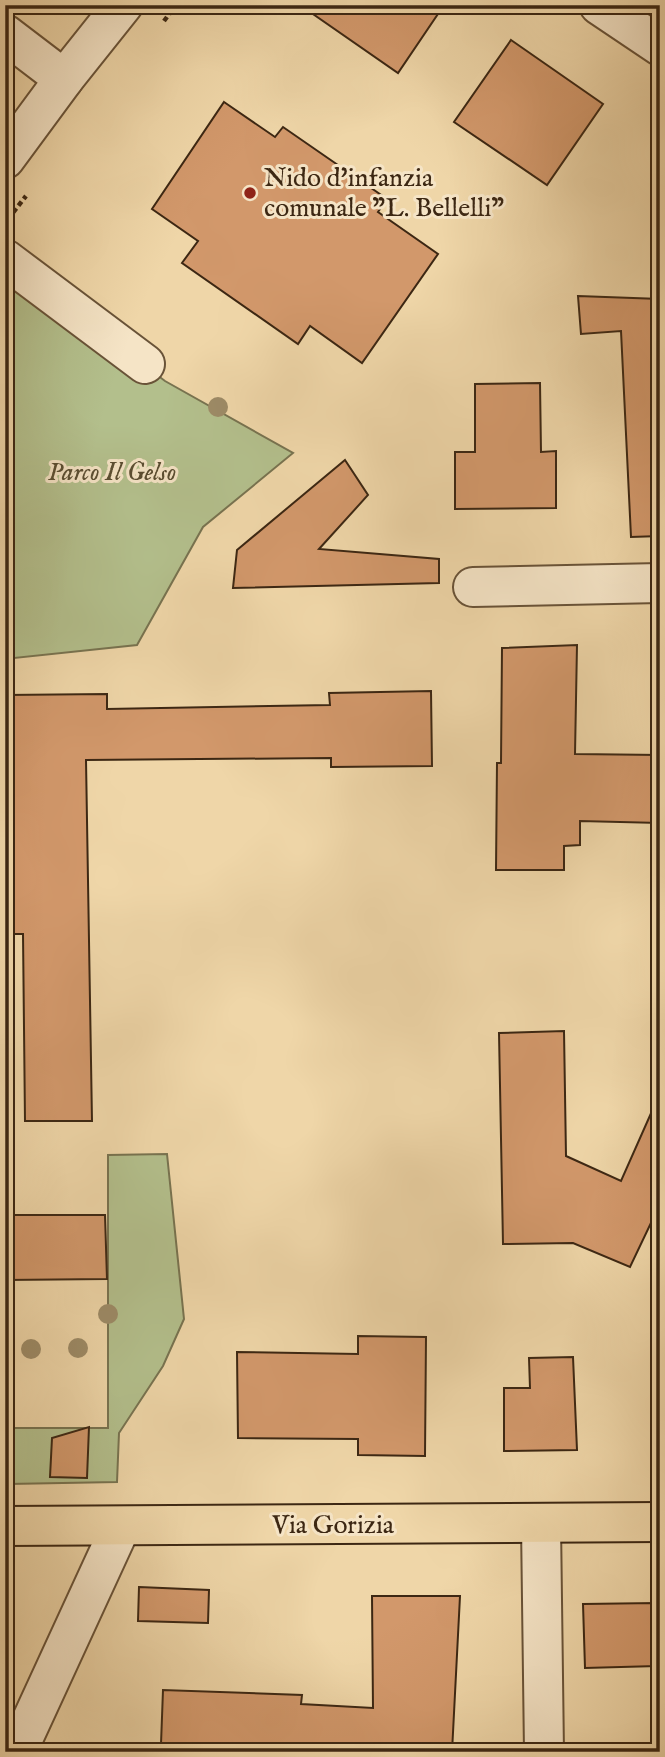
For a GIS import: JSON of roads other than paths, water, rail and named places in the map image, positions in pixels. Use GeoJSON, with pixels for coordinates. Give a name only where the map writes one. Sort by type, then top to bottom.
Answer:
{"type":"FeatureCollection","features":[{"type":"Feature","properties":{"kind":"main road","name":"Via Gorizia"},"geometry":{"type":"LineString","coordinates":[[5,1526],[660,1522]]}},
{"type":"Feature","properties":{"kind":"street"},"geometry":{"type":"LineString","coordinates":[[5,159],[123,5]]}},
{"type":"Feature","properties":{"kind":"street"},"geometry":{"type":"LineString","coordinates":[[599,5],[660,46]]}},
{"type":"Feature","properties":{"kind":"street"},"geometry":{"type":"LineString","coordinates":[[5,34],[64,79]]}},
{"type":"Feature","properties":{"kind":"street"},"geometry":{"type":"LineString","coordinates":[[5,259],[145,364]]}},
{"type":"Feature","properties":{"kind":"street"},"geometry":{"type":"LineString","coordinates":[[473,587],[660,583]]}},
{"type":"Feature","properties":{"kind":"street"},"geometry":{"type":"LineString","coordinates":[[541,1524],[544,1752]]}},
{"type":"Feature","properties":{"kind":"street"},"geometry":{"type":"LineString","coordinates":[[17,1752],[121,1526]]}},
{"type":"Feature","properties":{"kind":"place","name":"Nido d'infanzia comunale \"L. Bellelli\""},"geometry":{"type":"Point","coordinates":[250,193]}},
{"type":"Feature","properties":{"kind":"park label","name":"Parco Il Gelso"},"geometry":{"type":"Point","coordinates":[112,472]}}]}
